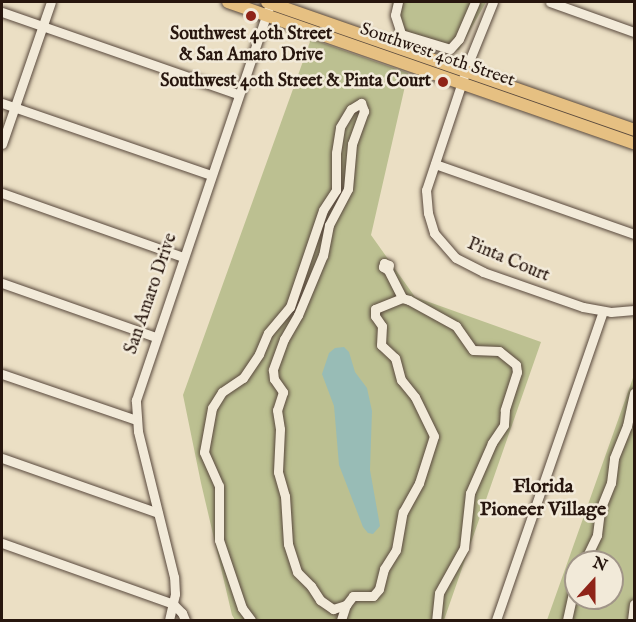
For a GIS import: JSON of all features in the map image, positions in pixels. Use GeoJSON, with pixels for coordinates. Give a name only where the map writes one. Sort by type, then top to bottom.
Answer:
{"type":"FeatureCollection","features":[{"type":"Feature","properties":{"kind":"main road","name":"Southwest 40th Street"},"geometry":{"type":"LineString","coordinates":[[228,2],[268,6],[463,77],[634,143]]}},
{"type":"Feature","properties":{"kind":"main road","name":"Southwest 40th Street"},"geometry":{"type":"LineString","coordinates":[[463,77],[634,130]]}},
{"type":"Feature","properties":{"kind":"street"},"geometry":{"type":"LineString","coordinates":[[2,144],[51,2]]}},
{"type":"Feature","properties":{"kind":"street"},"geometry":{"type":"LineString","coordinates":[[398,2],[395,15],[401,34],[450,49],[459,39],[475,2]]}},
{"type":"Feature","properties":{"kind":"street","name":"Pinta Court"},"geometry":{"type":"LineString","coordinates":[[493,2],[463,77],[426,190],[428,213],[434,233],[451,254],[483,272],[572,304],[603,311],[634,310]]}},
{"type":"Feature","properties":{"kind":"street"},"geometry":{"type":"LineString","coordinates":[[550,2],[634,32]]}},
{"type":"Feature","properties":{"kind":"street","name":"San Amaro Drive"},"geometry":{"type":"LineString","coordinates":[[169,621],[173,604],[174,573],[136,420],[137,392],[268,6]]}},
{"type":"Feature","properties":{"kind":"street"},"geometry":{"type":"LineString","coordinates":[[2,12],[238,94]]}},
{"type":"Feature","properties":{"kind":"street"},"geometry":{"type":"LineString","coordinates":[[2,103],[211,175]]}},
{"type":"Feature","properties":{"kind":"street"},"geometry":{"type":"LineString","coordinates":[[251,621],[242,608],[220,546],[219,486],[204,452],[212,408],[222,392],[243,378],[259,354],[268,333],[290,307],[323,210],[336,190],[336,153],[340,127],[351,110],[361,103],[364,111],[352,144],[348,189],[329,225],[323,255],[298,315],[286,335],[272,373],[283,392],[277,410],[280,429],[277,468],[285,496],[288,544],[294,565],[321,600],[333,609],[341,620]]}},
{"type":"Feature","properties":{"kind":"street"},"geometry":{"type":"LineString","coordinates":[[435,164],[634,234]]}},
{"type":"Feature","properties":{"kind":"street"},"geometry":{"type":"LineString","coordinates":[[2,193],[183,256]]}},
{"type":"Feature","properties":{"kind":"street"},"geometry":{"type":"LineString","coordinates":[[388,270],[402,298],[456,326],[473,350],[499,351],[518,369],[505,410],[504,425],[492,443],[470,493],[464,548],[439,593],[436,621]]}},
{"type":"Feature","properties":{"kind":"street"},"geometry":{"type":"LineString","coordinates":[[2,284],[155,337]]}},
{"type":"Feature","properties":{"kind":"street"},"geometry":{"type":"LineString","coordinates":[[341,620],[346,605],[353,596],[370,596],[377,591],[384,569],[396,550],[403,512],[419,483],[434,440],[430,423],[413,394],[401,380],[395,358],[381,345],[382,326],[374,313],[376,307],[402,298]]}},
{"type":"Feature","properties":{"kind":"street"},"geometry":{"type":"LineString","coordinates":[[496,621],[603,311]]}},
{"type":"Feature","properties":{"kind":"street"},"geometry":{"type":"LineString","coordinates":[[2,374],[136,420]]}},
{"type":"Feature","properties":{"kind":"street"},"geometry":{"type":"LineString","coordinates":[[590,550],[597,535],[600,510],[611,483],[614,458],[627,426],[634,393]]}},
{"type":"Feature","properties":{"kind":"street"},"geometry":{"type":"LineString","coordinates":[[2,458],[158,513]]}},
{"type":"Feature","properties":{"kind":"street"},"geometry":{"type":"LineString","coordinates":[[2,543],[173,604],[182,613],[185,621]]}},
{"type":"Feature","properties":{"kind":"street"},"geometry":{"type":"LineString","coordinates":[[632,621],[634,604]]}},
{"type":"Feature","properties":{"kind":"street"},"geometry":{"type":"LineString","coordinates":[[333,609],[346,605]]}},
{"type":"Feature","properties":{"kind":"green space"},"geometry":{"type":"Polygon","coordinates":[[[392,2],[486,2],[459,50],[443,51],[395,30],[392,2]]]}},
{"type":"Feature","properties":{"kind":"green space"},"geometry":{"type":"Polygon","coordinates":[[[311,39],[408,73],[371,235],[415,297],[541,342],[444,620],[235,620],[201,483],[183,395],[311,39]]]}},
{"type":"Feature","properties":{"kind":"green space"},"geometry":{"type":"Polygon","coordinates":[[[634,375],[634,620],[547,620],[564,572],[564,610],[624,610],[624,550],[572,550],[634,375]]]}},
{"type":"Feature","properties":{"kind":"water"},"geometry":{"type":"Polygon","coordinates":[[[344,347],[349,352],[355,372],[367,388],[372,411],[370,470],[380,526],[373,534],[368,533],[363,527],[339,465],[334,406],[322,374],[329,353],[335,348],[344,347]]]}},
{"type":"Feature","properties":{"kind":"place","name":"Southwest 40th Street & San Amaro Drive"},"geometry":{"type":"Point","coordinates":[251,16]}},
{"type":"Feature","properties":{"kind":"place","name":"Southwest 40th Street & Pinta Court"},"geometry":{"type":"Point","coordinates":[443,82]}},
{"type":"Feature","properties":{"kind":"district","name":"Florida Pioneer Village"},"geometry":{"type":"Point","coordinates":[543,498]}}]}
